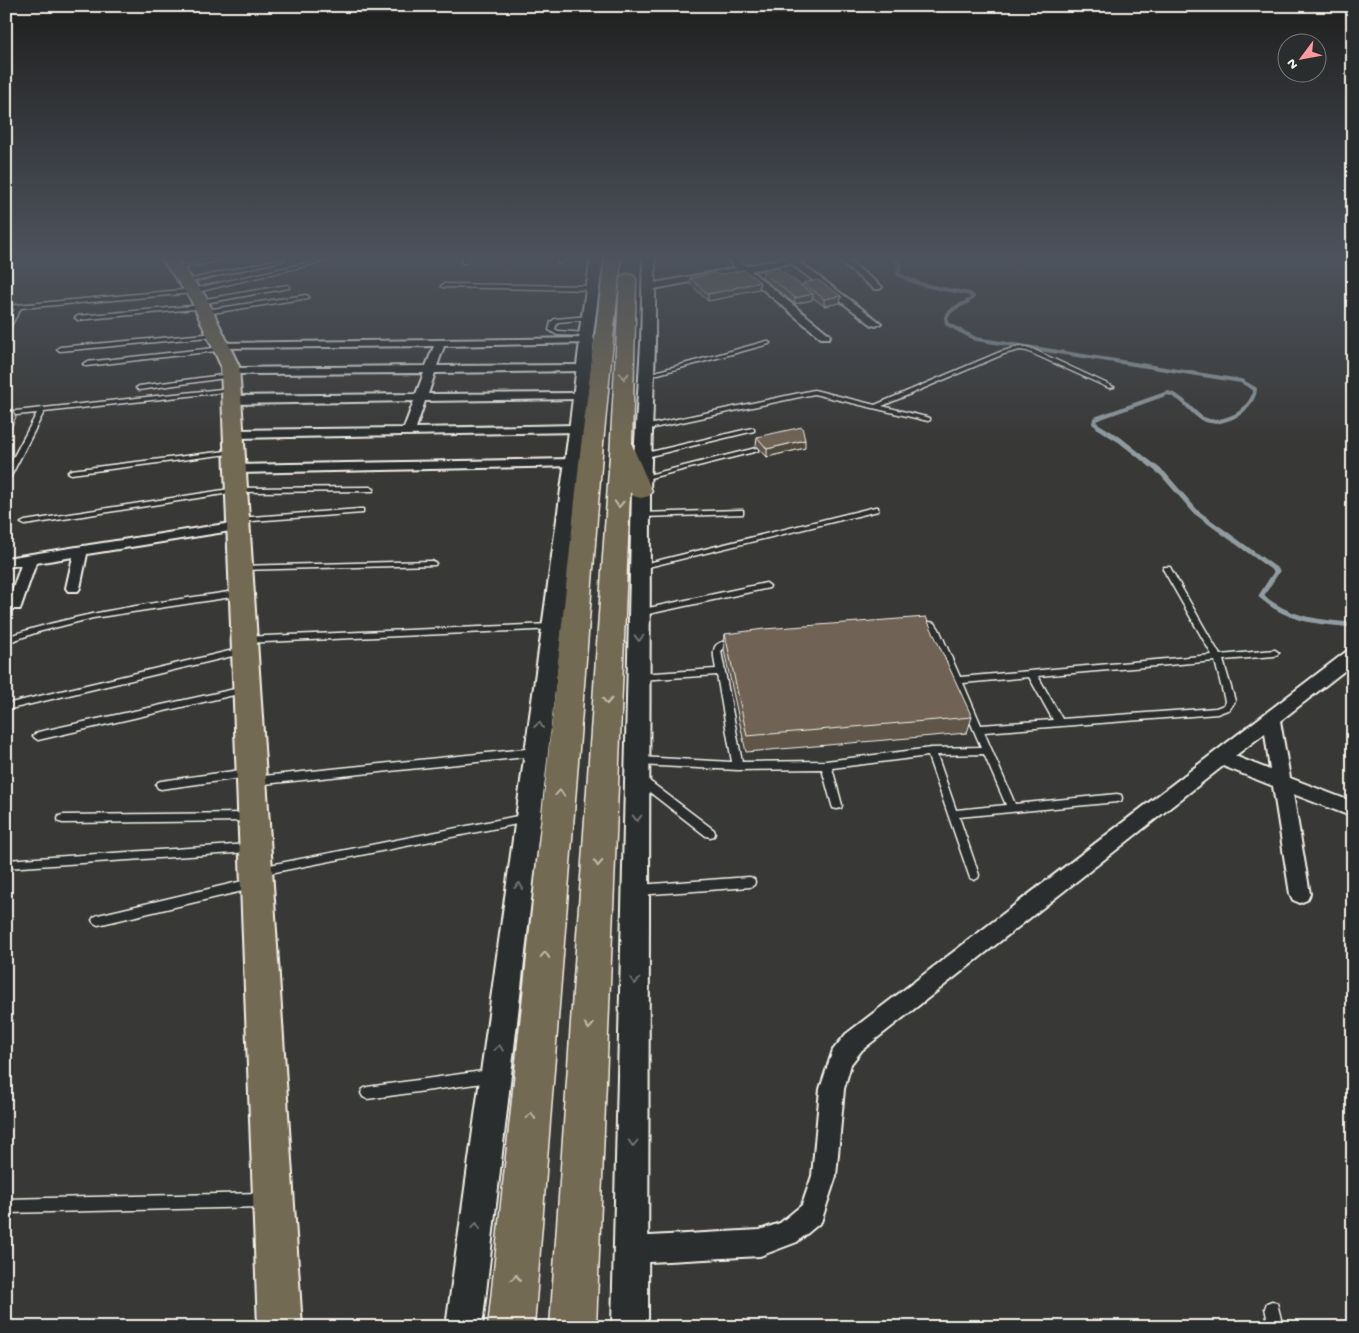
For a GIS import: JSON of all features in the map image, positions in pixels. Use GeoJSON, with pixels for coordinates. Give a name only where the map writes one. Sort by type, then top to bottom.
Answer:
{"type":"FeatureCollection","features":[{"type":"Feature","properties":{"kind":"highway"},"geometry":{"type":"LineString","coordinates":[[512,1327],[587,448],[605,319]]}},
{"type":"Feature","properties":{"kind":"highway"},"geometry":{"type":"LineString","coordinates":[[573,1327],[587,448],[624,319]]}},
{"type":"Feature","properties":{"kind":"highway"},"geometry":{"type":"LineString","coordinates":[[587,448],[642,475]]}},
{"type":"Feature","properties":{"kind":"main road"},"geometry":{"type":"LineString","coordinates":[[208,328],[235,461],[280,1327]]}},
{"type":"Feature","properties":{"kind":"street"},"geometry":{"type":"LineString","coordinates":[[464,1327],[552,627],[587,448],[580,396],[589,319]]}},
{"type":"Feature","properties":{"kind":"street"},"geometry":{"type":"LineString","coordinates":[[630,1327],[640,515],[648,319]]}},
{"type":"Feature","properties":{"kind":"street"},"geometry":{"type":"LineString","coordinates":[[804,319],[825,336]]}},
{"type":"Feature","properties":{"kind":"street"},"geometry":{"type":"LineString","coordinates":[[871,319],[876,323]]}},
{"type":"Feature","properties":{"kind":"street"},"geometry":{"type":"LineString","coordinates":[[208,328],[440,342],[587,338]]}},
{"type":"Feature","properties":{"kind":"street"},"geometry":{"type":"LineString","coordinates":[[208,328],[431,370],[584,368]]}},
{"type":"Feature","properties":{"kind":"street"},"geometry":{"type":"LineString","coordinates":[[208,328],[421,398],[580,396]]}},
{"type":"Feature","properties":{"kind":"street"},"geometry":{"type":"LineString","coordinates":[[410,431],[440,342]]}},
{"type":"Feature","properties":{"kind":"street"},"geometry":{"type":"LineString","coordinates":[[235,461],[410,431],[587,448]]}},
{"type":"Feature","properties":{"kind":"street"},"geometry":{"type":"LineString","coordinates":[[235,461],[587,448]]}},
{"type":"Feature","properties":{"kind":"street"},"geometry":{"type":"LineString","coordinates":[[6,563],[238,523]]}},
{"type":"Feature","properties":{"kind":"street"},"geometry":{"type":"LineString","coordinates":[[73,588],[81,551]]}},
{"type":"Feature","properties":{"kind":"street"},"geometry":{"type":"LineString","coordinates":[[15,606],[30,560]]}},
{"type":"Feature","properties":{"kind":"street"},"geometry":{"type":"LineString","coordinates":[[631,1250],[760,1243],[788,1233],[812,1213],[824,1176],[832,1088],[841,1058],[854,1042],[1353,655]]}},
{"type":"Feature","properties":{"kind":"street"},"geometry":{"type":"LineString","coordinates":[[1272,719],[1300,894]]}},
{"type":"Feature","properties":{"kind":"street"},"geometry":{"type":"LineString","coordinates":[[1221,758],[1353,810]]}},
{"type":"Feature","properties":{"kind":"lane"},"geometry":{"type":"LineString","coordinates":[[94,319],[208,328]]}},
{"type":"Feature","properties":{"kind":"lane"},"geometry":{"type":"LineString","coordinates":[[129,319],[208,328]]}},
{"type":"Feature","properties":{"kind":"lane"},"geometry":{"type":"LineString","coordinates":[[139,388],[208,328],[224,319]]}},
{"type":"Feature","properties":{"kind":"lane"},"geometry":{"type":"LineString","coordinates":[[6,414],[42,410],[225,319]]}},
{"type":"Feature","properties":{"kind":"lane"},"geometry":{"type":"LineString","coordinates":[[86,364],[236,319]]}},
{"type":"Feature","properties":{"kind":"lane"},"geometry":{"type":"LineString","coordinates":[[570,319],[557,320],[554,322],[552,330],[558,333],[587,338]]}},
{"type":"Feature","properties":{"kind":"lane"},"geometry":{"type":"LineString","coordinates":[[60,349],[208,328]]}},
{"type":"Feature","properties":{"kind":"lane"},"geometry":{"type":"LineString","coordinates":[[647,375],[767,343]]}},
{"type":"Feature","properties":{"kind":"lane"},"geometry":{"type":"LineString","coordinates":[[876,406],[1002,352],[1020,348],[1038,353],[1111,388]]}},
{"type":"Feature","properties":{"kind":"lane"},"geometry":{"type":"LineString","coordinates":[[644,428],[809,392],[824,393],[928,419]]}},
{"type":"Feature","properties":{"kind":"lane"},"geometry":{"type":"LineString","coordinates":[[6,478],[42,410]]}},
{"type":"Feature","properties":{"kind":"lane"},"geometry":{"type":"LineString","coordinates":[[642,475],[752,430]]}},
{"type":"Feature","properties":{"kind":"lane"},"geometry":{"type":"LineString","coordinates":[[642,475],[756,450]]}},
{"type":"Feature","properties":{"kind":"lane"},"geometry":{"type":"LineString","coordinates":[[25,523],[235,461]]}},
{"type":"Feature","properties":{"kind":"lane"},"geometry":{"type":"LineString","coordinates":[[71,472],[235,461],[370,489]]}},
{"type":"Feature","properties":{"kind":"lane"},"geometry":{"type":"LineString","coordinates":[[640,568],[875,509]]}},
{"type":"Feature","properties":{"kind":"lane"},"geometry":{"type":"LineString","coordinates":[[238,523],[360,511]]}},
{"type":"Feature","properties":{"kind":"lane"},"geometry":{"type":"LineString","coordinates":[[640,515],[740,512]]}},
{"type":"Feature","properties":{"kind":"lane"},"geometry":{"type":"LineString","coordinates":[[6,640],[31,630],[86,616],[241,581],[432,563]]}},
{"type":"Feature","properties":{"kind":"lane"},"geometry":{"type":"LineString","coordinates":[[978,729],[1222,709],[1227,707],[1230,701],[1218,658],[1167,569]]}},
{"type":"Feature","properties":{"kind":"lane"},"geometry":{"type":"LineString","coordinates":[[639,613],[766,586]]}},
{"type":"Feature","properties":{"kind":"lane"},"geometry":{"type":"LineString","coordinates":[[911,624],[927,623],[935,629],[1012,808]]}},
{"type":"Feature","properties":{"kind":"lane"},"geometry":{"type":"LineString","coordinates":[[6,707],[245,645],[552,627]]}},
{"type":"Feature","properties":{"kind":"lane"},"geometry":{"type":"LineString","coordinates":[[738,766],[717,651],[718,647],[724,644],[743,642]]}},
{"type":"Feature","properties":{"kind":"lane"},"geometry":{"type":"LineString","coordinates":[[957,680],[1275,653]]}},
{"type":"Feature","properties":{"kind":"lane"},"geometry":{"type":"LineString","coordinates":[[638,677],[721,672]]}},
{"type":"Feature","properties":{"kind":"lane"},"geometry":{"type":"LineString","coordinates":[[1032,674],[1059,723]]}},
{"type":"Feature","properties":{"kind":"lane"},"geometry":{"type":"LineString","coordinates":[[38,736],[247,689]]}},
{"type":"Feature","properties":{"kind":"lane"},"geometry":{"type":"LineString","coordinates":[[637,769],[826,765],[931,752],[987,750]]}},
{"type":"Feature","properties":{"kind":"lane"},"geometry":{"type":"LineString","coordinates":[[161,785],[536,752]]}},
{"type":"Feature","properties":{"kind":"lane"},"geometry":{"type":"LineString","coordinates":[[931,752],[974,875]]}},
{"type":"Feature","properties":{"kind":"lane"},"geometry":{"type":"LineString","coordinates":[[826,765],[837,805]]}},
{"type":"Feature","properties":{"kind":"lane"},"geometry":{"type":"LineString","coordinates":[[637,769],[710,833]]}},
{"type":"Feature","properties":{"kind":"lane"},"geometry":{"type":"LineString","coordinates":[[952,814],[1117,798]]}},
{"type":"Feature","properties":{"kind":"lane"},"geometry":{"type":"LineString","coordinates":[[63,819],[253,817]]}},
{"type":"Feature","properties":{"kind":"lane"},"geometry":{"type":"LineString","coordinates":[[98,920],[256,867],[528,818]]}},
{"type":"Feature","properties":{"kind":"lane"},"geometry":{"type":"LineString","coordinates":[[6,864],[256,867]]}},
{"type":"Feature","properties":{"kind":"lane"},"geometry":{"type":"LineString","coordinates":[[636,890],[750,882]]}},
{"type":"Feature","properties":{"kind":"lane"},"geometry":{"type":"LineString","coordinates":[[367,1093],[495,1076]]}},
{"type":"Feature","properties":{"kind":"lane"},"geometry":{"type":"LineString","coordinates":[[6,1206],[274,1200]]}},
{"type":"Feature","properties":{"kind":"lane"},"geometry":{"type":"LineString","coordinates":[[1272,1308],[1276,1327]]}},
{"type":"Feature","properties":{"kind":"building"},"geometry":{"type":"Polygon","coordinates":[[[802,427],[805,440],[767,449],[757,437],[802,427]]]}},
{"type":"Feature","properties":{"kind":"building"},"geometry":{"type":"Polygon","coordinates":[[[926,617],[972,717],[747,736],[725,634],[764,629],[926,617]]]}},
{"type":"Feature","properties":{"kind":"waterway"},"geometry":{"type":"LineString","coordinates":[[946,319],[947,324],[976,339],[1241,381],[1255,389],[1248,405],[1239,414],[1220,421],[1204,419],[1182,400],[1168,393],[1095,419],[1094,423],[1101,428]]}},
{"type":"Feature","properties":{"kind":"waterway"},"geometry":{"type":"LineString","coordinates":[[1099,427],[1120,440],[1163,474],[1196,512],[1277,571],[1261,596],[1271,604],[1293,615],[1304,618],[1328,623],[1353,625]]}}]}
